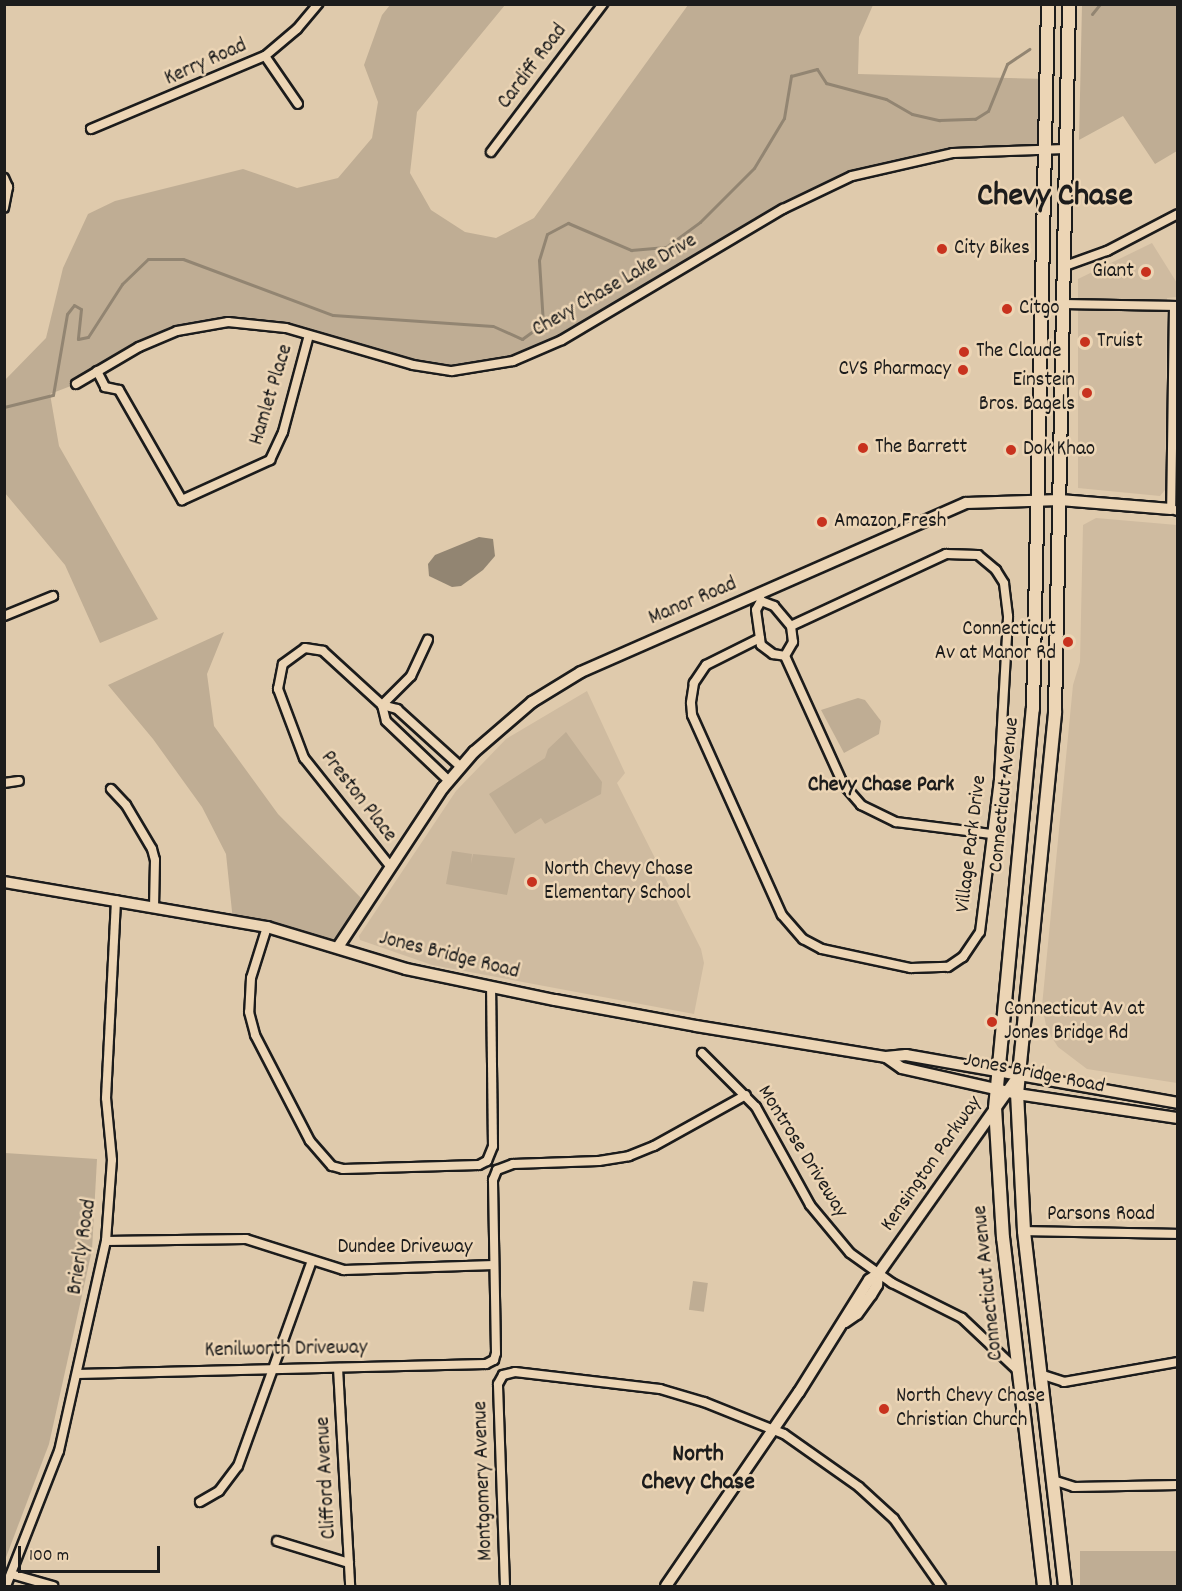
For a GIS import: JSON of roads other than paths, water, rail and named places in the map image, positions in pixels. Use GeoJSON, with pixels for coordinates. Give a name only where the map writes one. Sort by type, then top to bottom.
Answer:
{"type":"FeatureCollection","features":[{"type":"Feature","properties":{"kind":"main road","name":"Connecticut Avenue"},"geometry":{"type":"LineString","coordinates":[[1048,4],[1033,709],[997,1073],[1007,1091],[1056,1481],[1065,1587]]}},
{"type":"Feature","properties":{"kind":"main road","name":"Connecticut Avenue"},"geometry":{"type":"LineString","coordinates":[[1044,1587],[1003,1238],[995,1108],[1018,1076],[1055,713],[1069,4]]}},
{"type":"Feature","properties":{"kind":"street","name":"Kerry Road"},"geometry":{"type":"LineString","coordinates":[[91,129],[265,56],[297,29],[318,4]]}},
{"type":"Feature","properties":{"kind":"street","name":"Cardiff Road"},"geometry":{"type":"LineString","coordinates":[[491,152],[603,4]]}},
{"type":"Feature","properties":{"kind":"street"},"geometry":{"type":"LineString","coordinates":[[265,56],[298,104]]}},
{"type":"Feature","properties":{"kind":"street","name":"Chevy Chase Lake Drive"},"geometry":{"type":"LineString","coordinates":[[76,384],[139,347],[205,325],[258,323],[413,365],[452,370],[513,361],[562,340],[783,209],[852,176],[953,153],[1065,149]]}},
{"type":"Feature","properties":{"kind":"street"},"geometry":{"type":"LineString","coordinates":[[4,208],[5,179]]}},
{"type":"Feature","properties":{"kind":"street"},"geometry":{"type":"LineString","coordinates":[[1065,266],[1099,254],[1178,214]]}},
{"type":"Feature","properties":{"kind":"street"},"geometry":{"type":"LineString","coordinates":[[1063,304],[1176,306],[1174,510]]}},
{"type":"Feature","properties":{"kind":"street","name":"Hamlet Place"},"geometry":{"type":"LineString","coordinates":[[97,371],[105,387],[119,390],[182,500],[270,460],[275,453],[309,335]]}},
{"type":"Feature","properties":{"kind":"street","name":"Manor Road"},"geometry":{"type":"LineString","coordinates":[[338,947],[390,866],[461,767],[494,733],[532,702],[581,672],[760,598],[959,506],[1060,500],[1174,510]]}},
{"type":"Feature","properties":{"kind":"street","name":"Village Park Drive"},"geometry":{"type":"LineString","coordinates":[[760,638],[712,660],[699,673],[692,693],[692,715],[782,915],[803,939],[822,950],[871,961],[930,970],[948,967],[963,957],[980,932],[999,779],[1008,616],[1004,583],[996,570],[978,555],[946,554],[791,626]]}},
{"type":"Feature","properties":{"kind":"street"},"geometry":{"type":"LineString","coordinates":[[4,616],[53,596]]}},
{"type":"Feature","properties":{"kind":"street"},"geometry":{"type":"LineString","coordinates":[[785,656],[793,642],[791,626],[774,606],[760,598],[756,610],[760,638],[767,650],[785,656],[843,784],[861,805],[896,822],[991,834]]}},
{"type":"Feature","properties":{"kind":"street"},"geometry":{"type":"LineString","coordinates":[[382,705],[411,676],[428,640]]}},
{"type":"Feature","properties":{"kind":"street","name":"Preston Place"},"geometry":{"type":"LineString","coordinates":[[390,866],[312,771],[278,689],[278,676],[292,656],[313,647],[323,651],[382,705],[397,709],[461,767]]}},
{"type":"Feature","properties":{"kind":"street","name":"Preston Place"},"geometry":{"type":"LineString","coordinates":[[382,705],[386,721],[449,781]]}},
{"type":"Feature","properties":{"kind":"street"},"geometry":{"type":"LineString","coordinates":[[4,783],[19,781]]}},
{"type":"Feature","properties":{"kind":"street"},"geometry":{"type":"LineString","coordinates":[[111,789],[126,805],[152,849],[155,860],[154,906]]}},
{"type":"Feature","properties":{"kind":"street","name":"Jones Bridge Road"},"geometry":{"type":"LineString","coordinates":[[4,882],[267,927],[406,969],[491,988],[886,1057],[906,1055],[997,1073],[1178,1103]]}},
{"type":"Feature","properties":{"kind":"street","name":"Brierly Road"},"geometry":{"type":"LineString","coordinates":[[6,1587],[59,1451],[106,1240],[112,1160],[106,1098],[116,900]]}},
{"type":"Feature","properties":{"kind":"street"},"geometry":{"type":"LineString","coordinates":[[267,927],[251,978],[249,1012],[255,1035],[280,1079],[310,1142],[332,1166],[400,1167],[487,1161],[493,1146],[491,988]]}},
{"type":"Feature","properties":{"kind":"street","name":"Montrose Driveway"},"geometry":{"type":"LineString","coordinates":[[702,1053],[746,1095],[768,1127],[815,1213],[850,1253],[878,1274],[962,1318],[1019,1372]]}},
{"type":"Feature","properties":{"kind":"street","name":"Jones Bridge Road"},"geometry":{"type":"LineString","coordinates":[[886,1057],[902,1068],[1007,1091],[1178,1118]]}},
{"type":"Feature","properties":{"kind":"street"},"geometry":{"type":"LineString","coordinates":[[494,1265],[493,1180],[496,1170],[513,1164],[599,1161],[628,1156],[654,1146],[746,1095]]}},
{"type":"Feature","properties":{"kind":"street","name":"Kensington Parkway"},"geometry":{"type":"LineString","coordinates":[[666,1587],[842,1323],[857,1314],[878,1285],[878,1274],[995,1108]]}},
{"type":"Feature","properties":{"kind":"street","name":"Parsons Road"},"geometry":{"type":"LineString","coordinates":[[1024,1231],[1178,1233]]}},
{"type":"Feature","properties":{"kind":"street","name":"Dundee Driveway"},"geometry":{"type":"LineString","coordinates":[[106,1240],[246,1239],[344,1270],[494,1265]]}},
{"type":"Feature","properties":{"kind":"street"},"geometry":{"type":"LineString","coordinates":[[200,1502],[219,1491],[238,1466],[312,1261]]}},
{"type":"Feature","properties":{"kind":"street","name":"Kenilworth Driveway"},"geometry":{"type":"LineString","coordinates":[[77,1374],[486,1364],[494,1360],[494,1265]]}},
{"type":"Feature","properties":{"kind":"street"},"geometry":{"type":"LineString","coordinates":[[1043,1375],[1064,1382],[1178,1362]]}},
{"type":"Feature","properties":{"kind":"street","name":"Clifford Avenue"},"geometry":{"type":"LineString","coordinates":[[338,1368],[351,1587]]}},
{"type":"Feature","properties":{"kind":"street","name":"Montgomery Avenue"},"geometry":{"type":"LineString","coordinates":[[505,1587],[498,1384],[503,1375],[515,1372],[660,1389],[714,1405],[771,1430]]}},
{"type":"Feature","properties":{"kind":"street"},"geometry":{"type":"LineString","coordinates":[[771,1430],[784,1434],[860,1487],[894,1519],[941,1587]]}},
{"type":"Feature","properties":{"kind":"street"},"geometry":{"type":"LineString","coordinates":[[1056,1481],[1074,1487],[1178,1485]]}},
{"type":"Feature","properties":{"kind":"street"},"geometry":{"type":"LineString","coordinates":[[277,1541],[349,1563]]}},
{"type":"Feature","properties":{"kind":"street"},"geometry":{"type":"LineString","coordinates":[[11,1574],[53,1587]]}},
{"type":"Feature","properties":{"kind":"waterway"},"geometry":{"type":"LineString","coordinates":[[1092,14],[1100,4]]}},
{"type":"Feature","properties":{"kind":"waterway"},"geometry":{"type":"LineString","coordinates":[[4,407],[53,395],[67,314],[74,305],[81,309],[78,339],[88,337],[122,284],[148,259],[183,259],[333,315],[493,326],[522,339],[543,324],[539,260],[547,234],[568,223],[631,250],[666,247],[700,222],[754,168],[784,118],[791,76],[817,69],[826,83],[886,99],[912,114],[939,120],[975,119],[988,111],[1007,64],[1029,49]]}},
{"type":"Feature","properties":{"kind":"place","name":"City Bikes"},"geometry":{"type":"Point","coordinates":[942,249]}},
{"type":"Feature","properties":{"kind":"place","name":"Giant"},"geometry":{"type":"Point","coordinates":[1146,272]}},
{"type":"Feature","properties":{"kind":"place","name":"Citgo"},"geometry":{"type":"Point","coordinates":[1007,309]}},
{"type":"Feature","properties":{"kind":"place","name":"Truist"},"geometry":{"type":"Point","coordinates":[1085,342]}},
{"type":"Feature","properties":{"kind":"place","name":"The Claude"},"geometry":{"type":"Point","coordinates":[964,352]}},
{"type":"Feature","properties":{"kind":"place","name":"CVS Pharmacy"},"geometry":{"type":"Point","coordinates":[963,370]}},
{"type":"Feature","properties":{"kind":"place","name":"Einstein Bros. Bagels"},"geometry":{"type":"Point","coordinates":[1087,393]}},
{"type":"Feature","properties":{"kind":"place","name":"The Barrett"},"geometry":{"type":"Point","coordinates":[863,448]}},
{"type":"Feature","properties":{"kind":"place","name":"Dok Khao"},"geometry":{"type":"Point","coordinates":[1011,450]}},
{"type":"Feature","properties":{"kind":"place","name":"Amazon Fresh"},"geometry":{"type":"Point","coordinates":[822,522]}},
{"type":"Feature","properties":{"kind":"place","name":"Connecticut Av at Manor Rd"},"geometry":{"type":"Point","coordinates":[1068,642]}},
{"type":"Feature","properties":{"kind":"place","name":"North Chevy Chase Elementary School"},"geometry":{"type":"Point","coordinates":[532,882]}},
{"type":"Feature","properties":{"kind":"place","name":"Connecticut Av at Jones Bridge Rd"},"geometry":{"type":"Point","coordinates":[992,1022]}},
{"type":"Feature","properties":{"kind":"place","name":"North Chevy Chase Christian Church"},"geometry":{"type":"Point","coordinates":[884,1409]}},
{"type":"Feature","properties":{"kind":"district","name":"Chevy Chase"},"geometry":{"type":"Point","coordinates":[1055,198]}},
{"type":"Feature","properties":{"kind":"district","name":"Chevy Chase Park"},"geometry":{"type":"Point","coordinates":[881,786]}},
{"type":"Feature","properties":{"kind":"district","name":"North Chevy Chase"},"geometry":{"type":"Point","coordinates":[698,1470]}}]}
